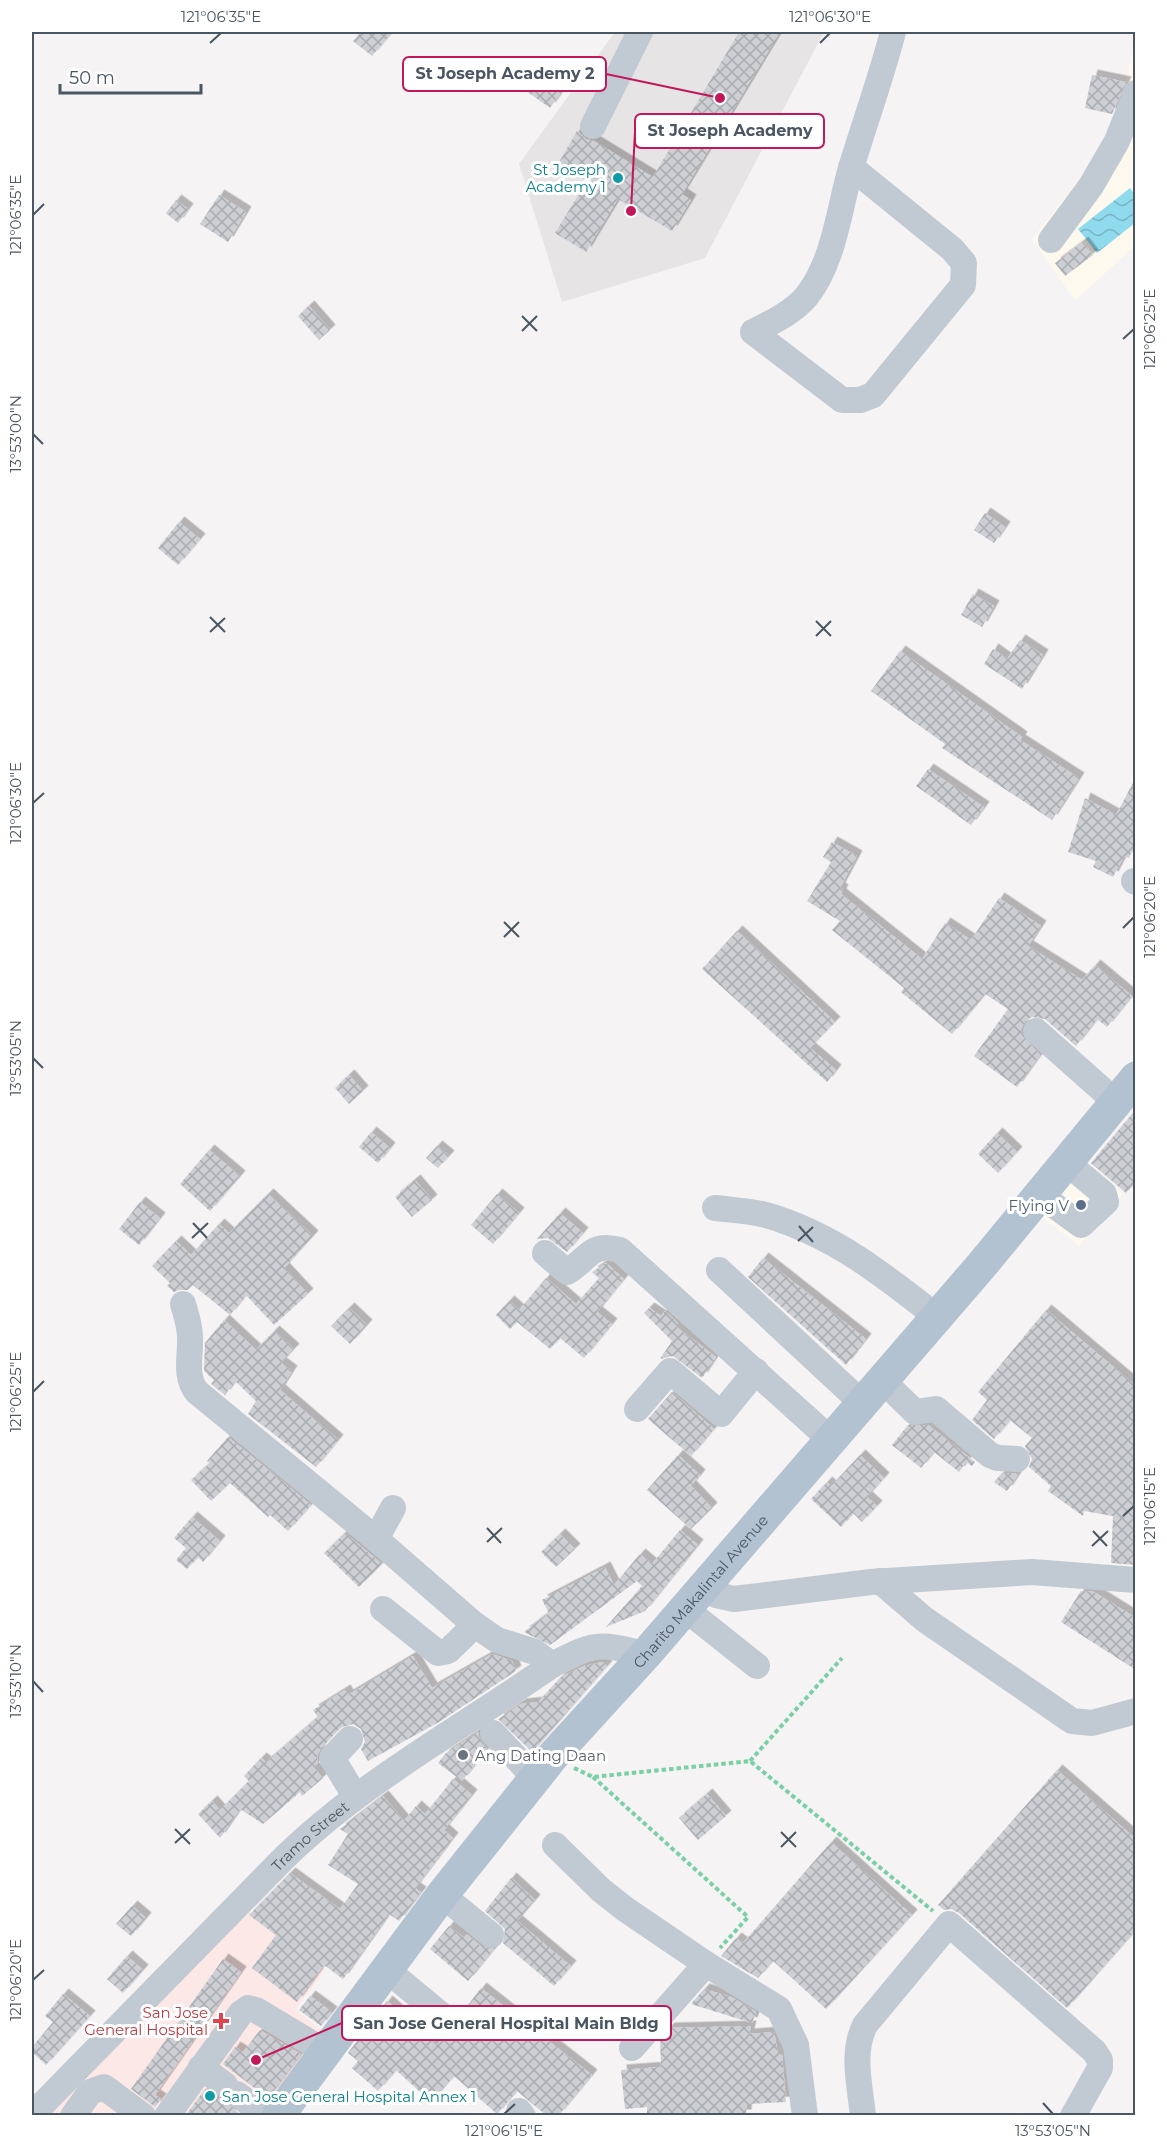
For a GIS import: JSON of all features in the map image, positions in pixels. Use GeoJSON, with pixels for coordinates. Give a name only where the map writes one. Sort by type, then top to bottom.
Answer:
{"type":"FeatureCollection","features":[{"type":"Feature","properties":{"kind":"main road","name":"Charito Makalintal Avenue"},"geometry":{"type":"LineString","coordinates":[[278,2115],[442,1895],[543,1767],[646,1654],[937,1317],[1126,1090]]}},
{"type":"Feature","properties":{"kind":"street"},"geometry":{"type":"LineString","coordinates":[[593,126],[640,32]]}},
{"type":"Feature","properties":{"kind":"street"},"geometry":{"type":"LineString","coordinates":[[851,167],[952,249],[964,263],[963,285],[873,395],[860,400],[842,400],[753,332],[780,317],[805,298],[821,273],[851,167],[893,32]]}},
{"type":"Feature","properties":{"kind":"street"},"geometry":{"type":"LineString","coordinates":[[1051,240],[1091,186],[1117,141],[1136,93]]}},
{"type":"Feature","properties":{"kind":"street"},"geometry":{"type":"LineString","coordinates":[[1036,1031],[1126,1090]]}},
{"type":"Feature","properties":{"kind":"street"},"geometry":{"type":"LineString","coordinates":[[1040,1195],[1082,1225],[1106,1202],[1104,1194],[1067,1163]]}},
{"type":"Feature","properties":{"kind":"street"},"geometry":{"type":"LineString","coordinates":[[716,1208],[765,1215],[827,1239],[874,1268],[937,1317]]}},
{"type":"Feature","properties":{"kind":"street"},"geometry":{"type":"LineString","coordinates":[[545,1253],[567,1272],[592,1251],[604,1246],[620,1250],[831,1440]]}},
{"type":"Feature","properties":{"kind":"street"},"geometry":{"type":"LineString","coordinates":[[719,1270],[872,1392],[915,1412],[936,1409],[990,1455],[1017,1459]]}},
{"type":"Feature","properties":{"kind":"street"},"geometry":{"type":"LineString","coordinates":[[183,1304],[190,1334],[189,1375],[191,1384],[197,1392],[376,1539],[475,1625],[497,1640],[535,1652],[552,1665]]}},
{"type":"Feature","properties":{"kind":"street"},"geometry":{"type":"LineString","coordinates":[[637,1409],[670,1371],[722,1414],[756,1371]]}},
{"type":"Feature","properties":{"kind":"street"},"geometry":{"type":"LineString","coordinates":[[376,1539],[393,1508]]}},
{"type":"Feature","properties":{"kind":"street"},"geometry":{"type":"LineString","coordinates":[[693,1598],[716,1595],[734,1599],[880,1581],[1032,1572],[1136,1580]]}},
{"type":"Feature","properties":{"kind":"street"},"geometry":{"type":"LineString","coordinates":[[880,1581],[924,1619],[1072,1721],[1092,1723],[1136,1710]]}},
{"type":"Feature","properties":{"kind":"street"},"geometry":{"type":"LineString","coordinates":[[693,1598],[757,1666]]}},
{"type":"Feature","properties":{"kind":"street"},"geometry":{"type":"LineString","coordinates":[[383,1609],[438,1653],[448,1651],[475,1625]]}},
{"type":"Feature","properties":{"kind":"street","name":"Tramo Street"},"geometry":{"type":"LineString","coordinates":[[32,2115],[317,1825],[355,1796],[552,1665],[584,1649],[602,1644],[646,1654]]}},
{"type":"Feature","properties":{"kind":"street"},"geometry":{"type":"LineString","coordinates":[[493,1733],[543,1767]]}},
{"type":"Feature","properties":{"kind":"street"},"geometry":{"type":"LineString","coordinates":[[351,1739],[332,1758],[355,1796]]}},
{"type":"Feature","properties":{"kind":"street"},"geometry":{"type":"LineString","coordinates":[[555,1845],[601,1890],[706,1964],[779,2009],[796,2045],[805,2115]]}},
{"type":"Feature","properties":{"kind":"street"},"geometry":{"type":"LineString","coordinates":[[442,1895],[491,1935]]}},
{"type":"Feature","properties":{"kind":"street"},"geometry":{"type":"LineString","coordinates":[[863,2115],[858,2039],[865,2025],[949,1924],[1095,2051],[1100,2060],[1100,2068],[1073,2115]]}},
{"type":"Feature","properties":{"kind":"street"},"geometry":{"type":"LineString","coordinates":[[633,2048],[706,1964]]}},
{"type":"Feature","properties":{"kind":"street"},"geometry":{"type":"LineString","coordinates":[[387,1970],[451,2023]]}},
{"type":"Feature","properties":{"kind":"street"},"geometry":{"type":"LineString","coordinates":[[167,2115],[241,2013],[248,2008],[256,2010],[326,2052]]}},
{"type":"Feature","properties":{"kind":"street"},"geometry":{"type":"LineString","coordinates":[[201,2067],[267,2115]]}},
{"type":"Feature","properties":{"kind":"street"},"geometry":{"type":"LineString","coordinates":[[74,2115],[90,2092],[104,2087],[143,2115]]}},
{"type":"Feature","properties":{"kind":"path"},"geometry":{"type":"LineString","coordinates":[[543,1767],[593,1777],[750,1761],[842,1658]]}},
{"type":"Feature","properties":{"kind":"path"},"geometry":{"type":"LineString","coordinates":[[750,1761],[949,1924]]}},
{"type":"Feature","properties":{"kind":"path"},"geometry":{"type":"LineString","coordinates":[[593,1777],[748,1917],[706,1964]]}},
{"type":"Feature","properties":{"kind":"shaded area"},"geometry":{"type":"Polygon","coordinates":[[[615,32],[824,32],[705,258],[562,302],[519,164],[615,32]]]}},
{"type":"Feature","properties":{"kind":"shaded area"},"geometry":{"type":"Polygon","coordinates":[[[1135,41],[1135,246],[1075,301],[1032,239],[1114,136],[1135,41]]]}},
{"type":"Feature","properties":{"kind":"shaded area","name":"Flying V"},"geometry":{"type":"Polygon","coordinates":[[[1084,1162],[1123,1194],[1079,1246],[1040,1215],[1084,1162]]]}},
{"type":"Feature","properties":{"kind":"shaded area","name":"San Jose General Hospital"},"geometry":{"type":"Polygon","coordinates":[[[242,1906],[325,1970],[295,2009],[323,2032],[255,2115],[42,2116],[242,1906]]]}},
{"type":"Feature","properties":{"kind":"water"},"geometry":{"type":"Polygon","coordinates":[[[1130,188],[1135,195],[1135,223],[1097,253],[1078,229],[1130,188]]]}},
{"type":"Feature","properties":{"kind":"building"},"geometry":{"type":"Polygon","coordinates":[[[361,32],[392,32],[372,56],[353,41],[361,32]]]}},
{"type":"Feature","properties":{"kind":"building"},"geometry":{"type":"Polygon","coordinates":[[[739,32],[780,32],[682,194],[691,200],[672,231],[618,199],[586,252],[555,233],[587,181],[558,164],[577,131],[586,139],[594,141],[653,177],[739,32]]]}},
{"type":"Feature","properties":{"kind":"building"},"geometry":{"type":"Polygon","coordinates":[[[541,70],[565,87],[550,108],[526,91],[541,70]]]}},
{"type":"Feature","properties":{"kind":"building"},"geometry":{"type":"Polygon","coordinates":[[[1092,75],[1126,82],[1112,114],[1085,108],[1092,75]]]}},
{"type":"Feature","properties":{"kind":"building"},"geometry":{"type":"Polygon","coordinates":[[[219,195],[246,212],[228,242],[200,224],[219,195]]]}},
{"type":"Feature","properties":{"kind":"building"},"geometry":{"type":"Polygon","coordinates":[[[176,200],[188,209],[178,223],[166,213],[176,200]]]}},
{"type":"Feature","properties":{"kind":"building"},"geometry":{"type":"Polygon","coordinates":[[[1083,242],[1093,255],[1065,276],[1055,263],[1083,242]]]}},
{"type":"Feature","properties":{"kind":"building"},"geometry":{"type":"Polygon","coordinates":[[[309,306],[330,330],[319,340],[298,316],[309,306]]]}},
{"type":"Feature","properties":{"kind":"building"},"geometry":{"type":"Polygon","coordinates":[[[985,513],[1005,527],[994,543],[974,530],[985,513]]]}},
{"type":"Feature","properties":{"kind":"building"},"geometry":{"type":"Polygon","coordinates":[[[179,522],[200,539],[178,565],[158,548],[179,522]]]}},
{"type":"Feature","properties":{"kind":"building"},"geometry":{"type":"Polygon","coordinates":[[[973,594],[994,606],[982,627],[961,615],[973,594]]]}},
{"type":"Feature","properties":{"kind":"building"},"geometry":{"type":"Polygon","coordinates":[[[1020,640],[1043,655],[1022,689],[984,664],[993,649],[1007,659],[1020,640]]]}},
{"type":"Feature","properties":{"kind":"building"},"geometry":{"type":"Polygon","coordinates":[[[900,651],[1022,737],[1020,740],[1079,778],[1052,820],[942,748],[945,744],[871,691],[900,651]]]}},
{"type":"Feature","properties":{"kind":"building"},"geometry":{"type":"Polygon","coordinates":[[[928,769],[984,807],[971,825],[916,786],[928,769]]]}},
{"type":"Feature","properties":{"kind":"building"},"geometry":{"type":"Polygon","coordinates":[[[1136,777],[1136,853],[1132,851],[1129,858],[1124,856],[1113,877],[1093,867],[1096,861],[1068,852],[1085,798],[1116,815],[1136,777]]]}},
{"type":"Feature","properties":{"kind":"building"},"geometry":{"type":"Polygon","coordinates":[[[832,842],[857,856],[840,888],[843,890],[841,894],[922,959],[945,923],[971,940],[999,898],[1041,926],[1028,946],[1082,980],[1095,965],[1132,996],[1107,1027],[1097,1019],[1076,1046],[1045,1019],[1032,1017],[1025,1021],[1021,1029],[1022,1036],[1040,1055],[1017,1087],[974,1056],[1008,1009],[985,994],[952,1034],[901,992],[904,988],[832,930],[840,921],[807,901],[831,862],[823,857],[832,842]]]}},
{"type":"Feature","properties":{"kind":"building"},"geometry":{"type":"Polygon","coordinates":[[[737,931],[835,1022],[810,1048],[836,1070],[827,1082],[702,969],[737,931]]]}},
{"type":"Feature","properties":{"kind":"building"},"geometry":{"type":"Polygon","coordinates":[[[349,1075],[363,1091],[349,1104],[335,1088],[349,1075]]]}},
{"type":"Feature","properties":{"kind":"building"},"geometry":{"type":"Polygon","coordinates":[[[1136,1109],[1136,1182],[1126,1193],[1091,1163],[1136,1109]]]}},
{"type":"Feature","properties":{"kind":"building"},"geometry":{"type":"Polygon","coordinates":[[[371,1132],[390,1148],[378,1163],[359,1147],[371,1132]]]}},
{"type":"Feature","properties":{"kind":"building"},"geometry":{"type":"Polygon","coordinates":[[[997,1133],[1017,1152],[998,1173],[978,1154],[997,1133]]]}},
{"type":"Feature","properties":{"kind":"building"},"geometry":{"type":"Polygon","coordinates":[[[437,1146],[449,1156],[438,1168],[426,1158],[437,1146]]]}},
{"type":"Feature","properties":{"kind":"building"},"geometry":{"type":"Polygon","coordinates":[[[209,1150],[240,1176],[210,1211],[180,1184],[209,1150]]]}},
{"type":"Feature","properties":{"kind":"building"},"geometry":{"type":"Polygon","coordinates":[[[415,1180],[432,1200],[412,1217],[395,1197],[415,1180]]]}},
{"type":"Feature","properties":{"kind":"building"},"geometry":{"type":"Polygon","coordinates":[[[268,1194],[313,1236],[284,1268],[308,1294],[274,1325],[246,1295],[230,1315],[193,1285],[188,1290],[174,1292],[167,1286],[170,1283],[152,1266],[176,1241],[191,1255],[219,1224],[229,1233],[268,1194]]]}},
{"type":"Feature","properties":{"kind":"building"},"geometry":{"type":"Polygon","coordinates":[[[497,1194],[519,1213],[493,1244],[471,1225],[497,1194]]]}},
{"type":"Feature","properties":{"kind":"building"},"geometry":{"type":"Polygon","coordinates":[[[140,1202],[160,1218],[139,1245],[119,1229],[140,1202]]]}},
{"type":"Feature","properties":{"kind":"building"},"geometry":{"type":"Polygon","coordinates":[[[560,1213],[583,1233],[567,1252],[548,1238],[537,1239],[560,1213]]]}},
{"type":"Feature","properties":{"kind":"building"},"geometry":{"type":"Polygon","coordinates":[[[763,1258],[866,1339],[846,1365],[748,1277],[763,1258]]]}},
{"type":"Feature","properties":{"kind":"building"},"geometry":{"type":"Polygon","coordinates":[[[606,1263],[624,1279],[597,1312],[612,1324],[584,1358],[560,1338],[550,1349],[517,1322],[510,1329],[496,1315],[509,1301],[519,1310],[546,1278],[576,1304],[599,1278],[592,1272],[606,1263]]]}},
{"type":"Feature","properties":{"kind":"building"},"geometry":{"type":"Polygon","coordinates":[[[349,1308],[367,1325],[350,1344],[331,1326],[349,1308]]]}},
{"type":"Feature","properties":{"kind":"building"},"geometry":{"type":"Polygon","coordinates":[[[649,1308],[661,1316],[665,1311],[678,1323],[675,1326],[716,1357],[702,1378],[673,1356],[660,1359],[672,1341],[644,1313],[649,1308]]]}},
{"type":"Feature","properties":{"kind":"building"},"geometry":{"type":"Polygon","coordinates":[[[1046,1310],[1136,1386],[1136,1514],[1132,1537],[1136,1537],[1136,1565],[1111,1563],[1113,1516],[1084,1511],[1083,1516],[1048,1491],[1051,1486],[1029,1467],[1032,1459],[1025,1446],[1032,1438],[1010,1420],[994,1439],[972,1420],[987,1400],[978,1392],[1046,1310]]]}},
{"type":"Feature","properties":{"kind":"building"},"geometry":{"type":"Polygon","coordinates":[[[224,1320],[256,1350],[274,1331],[294,1349],[281,1363],[292,1371],[280,1390],[338,1440],[316,1467],[248,1414],[256,1401],[235,1381],[225,1395],[211,1384],[214,1380],[204,1371],[205,1343],[224,1320]]]}},
{"type":"Feature","properties":{"kind":"building"},"geometry":{"type":"Polygon","coordinates":[[[672,1392],[714,1429],[691,1456],[648,1419],[672,1392]]]}},
{"type":"Feature","properties":{"kind":"building"},"geometry":{"type":"Polygon","coordinates":[[[908,1425],[928,1425],[975,1462],[972,1466],[966,1462],[959,1472],[934,1452],[921,1468],[892,1445],[908,1425]]]}},
{"type":"Feature","properties":{"kind":"building"},"geometry":{"type":"Polygon","coordinates":[[[228,1437],[311,1505],[288,1531],[270,1515],[268,1517],[230,1483],[211,1501],[191,1480],[210,1463],[207,1461],[228,1437]]]}},
{"type":"Feature","properties":{"kind":"building"},"geometry":{"type":"Polygon","coordinates":[[[678,1455],[700,1475],[691,1486],[712,1508],[691,1529],[647,1490],[678,1455]]]}},
{"type":"Feature","properties":{"kind":"building"},"geometry":{"type":"Polygon","coordinates":[[[860,1455],[884,1478],[867,1497],[877,1506],[862,1522],[853,1513],[841,1527],[811,1499],[827,1482],[831,1486],[860,1455]]]}},
{"type":"Feature","properties":{"kind":"building"},"geometry":{"type":"Polygon","coordinates":[[[1002,1473],[1019,1473],[1007,1491],[994,1482],[1002,1473]]]}},
{"type":"Feature","properties":{"kind":"building"},"geometry":{"type":"Polygon","coordinates":[[[192,1517],[220,1541],[203,1562],[198,1557],[187,1569],[176,1560],[186,1548],[174,1538],[192,1517]]]}},
{"type":"Feature","properties":{"kind":"building"},"geometry":{"type":"Polygon","coordinates":[[[680,1530],[698,1545],[645,1611],[606,1627],[642,1586],[637,1581],[550,1645],[524,1632],[549,1613],[542,1600],[605,1567],[614,1585],[640,1554],[652,1564],[680,1530]]]}},
{"type":"Feature","properties":{"kind":"building"},"geometry":{"type":"Polygon","coordinates":[[[345,1533],[382,1564],[359,1587],[324,1553],[345,1533]]]}},
{"type":"Feature","properties":{"kind":"building"},"geometry":{"type":"Polygon","coordinates":[[[560,1534],[575,1549],[556,1567],[541,1552],[560,1534]]]}},
{"type":"Feature","properties":{"kind":"building"},"geometry":{"type":"Polygon","coordinates":[[[1081,1591],[1094,1592],[1136,1618],[1136,1670],[1061,1622],[1081,1591]]]}},
{"type":"Feature","properties":{"kind":"building"},"geometry":{"type":"Polygon","coordinates":[[[492,1654],[512,1661],[516,1671],[439,1722],[368,1761],[361,1749],[365,1742],[361,1729],[353,1724],[340,1728],[321,1748],[317,1756],[318,1763],[313,1767],[323,1778],[302,1796],[300,1792],[263,1824],[240,1809],[220,1838],[198,1814],[212,1801],[220,1810],[249,1781],[244,1776],[261,1758],[266,1762],[318,1717],[313,1710],[345,1690],[348,1695],[413,1656],[432,1688],[492,1654]]]}},
{"type":"Feature","properties":{"kind":"building"},"geometry":{"type":"Polygon","coordinates":[[[603,1662],[607,1666],[532,1752],[498,1719],[521,1704],[538,1702],[561,1677],[584,1666],[603,1662]]]}},
{"type":"Feature","properties":{"kind":"building","name":"Ang Dating Daan"},"geometry":{"type":"Polygon","coordinates":[[[478,1732],[487,1749],[462,1781],[438,1763],[445,1754],[478,1732]]]}},
{"type":"Feature","properties":{"kind":"building"},"geometry":{"type":"Polygon","coordinates":[[[1057,1770],[1136,1839],[1136,1930],[1067,2008],[959,1913],[951,1909],[944,1910],[938,1905],[1057,1770]]]}},
{"type":"Feature","properties":{"kind":"building"},"geometry":{"type":"Polygon","coordinates":[[[453,1779],[472,1795],[444,1830],[453,1838],[415,1888],[421,1892],[399,1921],[389,1914],[343,1979],[324,1965],[297,2002],[252,1968],[276,1935],[249,1915],[290,1873],[340,1909],[358,1884],[328,1865],[348,1834],[340,1829],[383,1796],[404,1821],[416,1806],[425,1814],[453,1779]]]}},
{"type":"Feature","properties":{"kind":"building"},"geometry":{"type":"Polygon","coordinates":[[[707,1794],[726,1816],[698,1840],[679,1818],[707,1794]]]}},
{"type":"Feature","properties":{"kind":"building"},"geometry":{"type":"Polygon","coordinates":[[[831,1842],[912,1915],[826,2009],[773,1961],[758,1978],[721,1956],[736,1938],[743,1943],[831,1842]]]}},
{"type":"Feature","properties":{"kind":"building"},"geometry":{"type":"Polygon","coordinates":[[[511,1878],[535,1900],[517,1921],[571,1966],[554,1986],[503,1943],[505,1929],[485,1911],[511,1878]]]}},
{"type":"Feature","properties":{"kind":"building"},"geometry":{"type":"Polygon","coordinates":[[[132,1906],[146,1918],[131,1936],[116,1924],[132,1906]]]}},
{"type":"Feature","properties":{"kind":"building"},"geometry":{"type":"Polygon","coordinates":[[[449,1926],[463,1937],[466,1934],[482,1947],[494,1949],[468,1981],[430,1949],[449,1926]]]}},
{"type":"Feature","properties":{"kind":"building"},"geometry":{"type":"Polygon","coordinates":[[[127,1956],[143,1970],[123,1993],[107,1979],[127,1956]]]}},
{"type":"Feature","properties":{"kind":"building"},"geometry":{"type":"Polygon","coordinates":[[[223,1959],[241,1972],[155,2095],[161,2099],[155,2107],[131,2089],[223,1959]]]}},
{"type":"Feature","properties":{"kind":"building"},"geometry":{"type":"Polygon","coordinates":[[[481,1988],[592,2075],[559,2115],[546,2115],[517,2091],[497,2114],[454,2076],[431,2102],[396,2070],[378,2091],[352,2068],[358,2061],[348,2053],[387,2001],[437,2045],[444,2036],[456,2037],[463,2032],[466,2025],[462,2013],[481,1988]]]}},
{"type":"Feature","properties":{"kind":"building"},"geometry":{"type":"Polygon","coordinates":[[[704,1989],[731,1997],[756,2012],[752,2023],[691,2004],[704,1989]]]}},
{"type":"Feature","properties":{"kind":"building"},"geometry":{"type":"Polygon","coordinates":[[[63,1994],[90,2016],[46,2065],[32,2052],[32,2047],[53,2022],[45,2016],[63,1994]]]}},
{"type":"Feature","properties":{"kind":"building"},"geometry":{"type":"Polygon","coordinates":[[[310,1996],[332,2012],[321,2026],[299,2010],[310,1996]]]}},
{"type":"Feature","properties":{"kind":"building"},"geometry":{"type":"Polygon","coordinates":[[[751,2026],[749,2034],[773,2032],[778,2054],[782,2054],[786,2102],[747,2104],[746,2115],[647,2115],[647,2107],[625,2109],[621,2070],[661,2067],[660,2038],[669,2028],[751,2026]]]}},
{"type":"Feature","properties":{"kind":"building"},"geometry":{"type":"Polygon","coordinates":[[[260,2030],[301,2054],[268,2098],[223,2064],[235,2047],[243,2052],[260,2030]]]}},
{"type":"Feature","properties":{"kind":"building","name":"San Jose General Hospital Annex 1"},"geometry":{"type":"Polygon","coordinates":[[[205,2089],[223,2100],[241,2115],[186,2115],[205,2089]]]}},
{"type":"Feature","properties":{"kind":"place","name":"St Joseph Academy 2"},"geometry":{"type":"Point","coordinates":[720,98]}},
{"type":"Feature","properties":{"kind":"place","name":"St Joseph Academy 1"},"geometry":{"type":"Point","coordinates":[618,178]}},
{"type":"Feature","properties":{"kind":"place","name":"St Joseph Academy"},"geometry":{"type":"Point","coordinates":[631,211]}},
{"type":"Feature","properties":{"kind":"place","name":"Flying V"},"geometry":{"type":"Point","coordinates":[1081,1205]}},
{"type":"Feature","properties":{"kind":"place","name":"Ang Dating Daan"},"geometry":{"type":"Point","coordinates":[463,1755]}},
{"type":"Feature","properties":{"kind":"place","name":"San Jose General Hospital"},"geometry":{"type":"Point","coordinates":[221,2021]}},
{"type":"Feature","properties":{"kind":"place","name":"San Jose General Hospital Main Bldg"},"geometry":{"type":"Point","coordinates":[256,2060]}},
{"type":"Feature","properties":{"kind":"place","name":"San Jose General Hospital Annex 1"},"geometry":{"type":"Point","coordinates":[210,2096]}}]}
